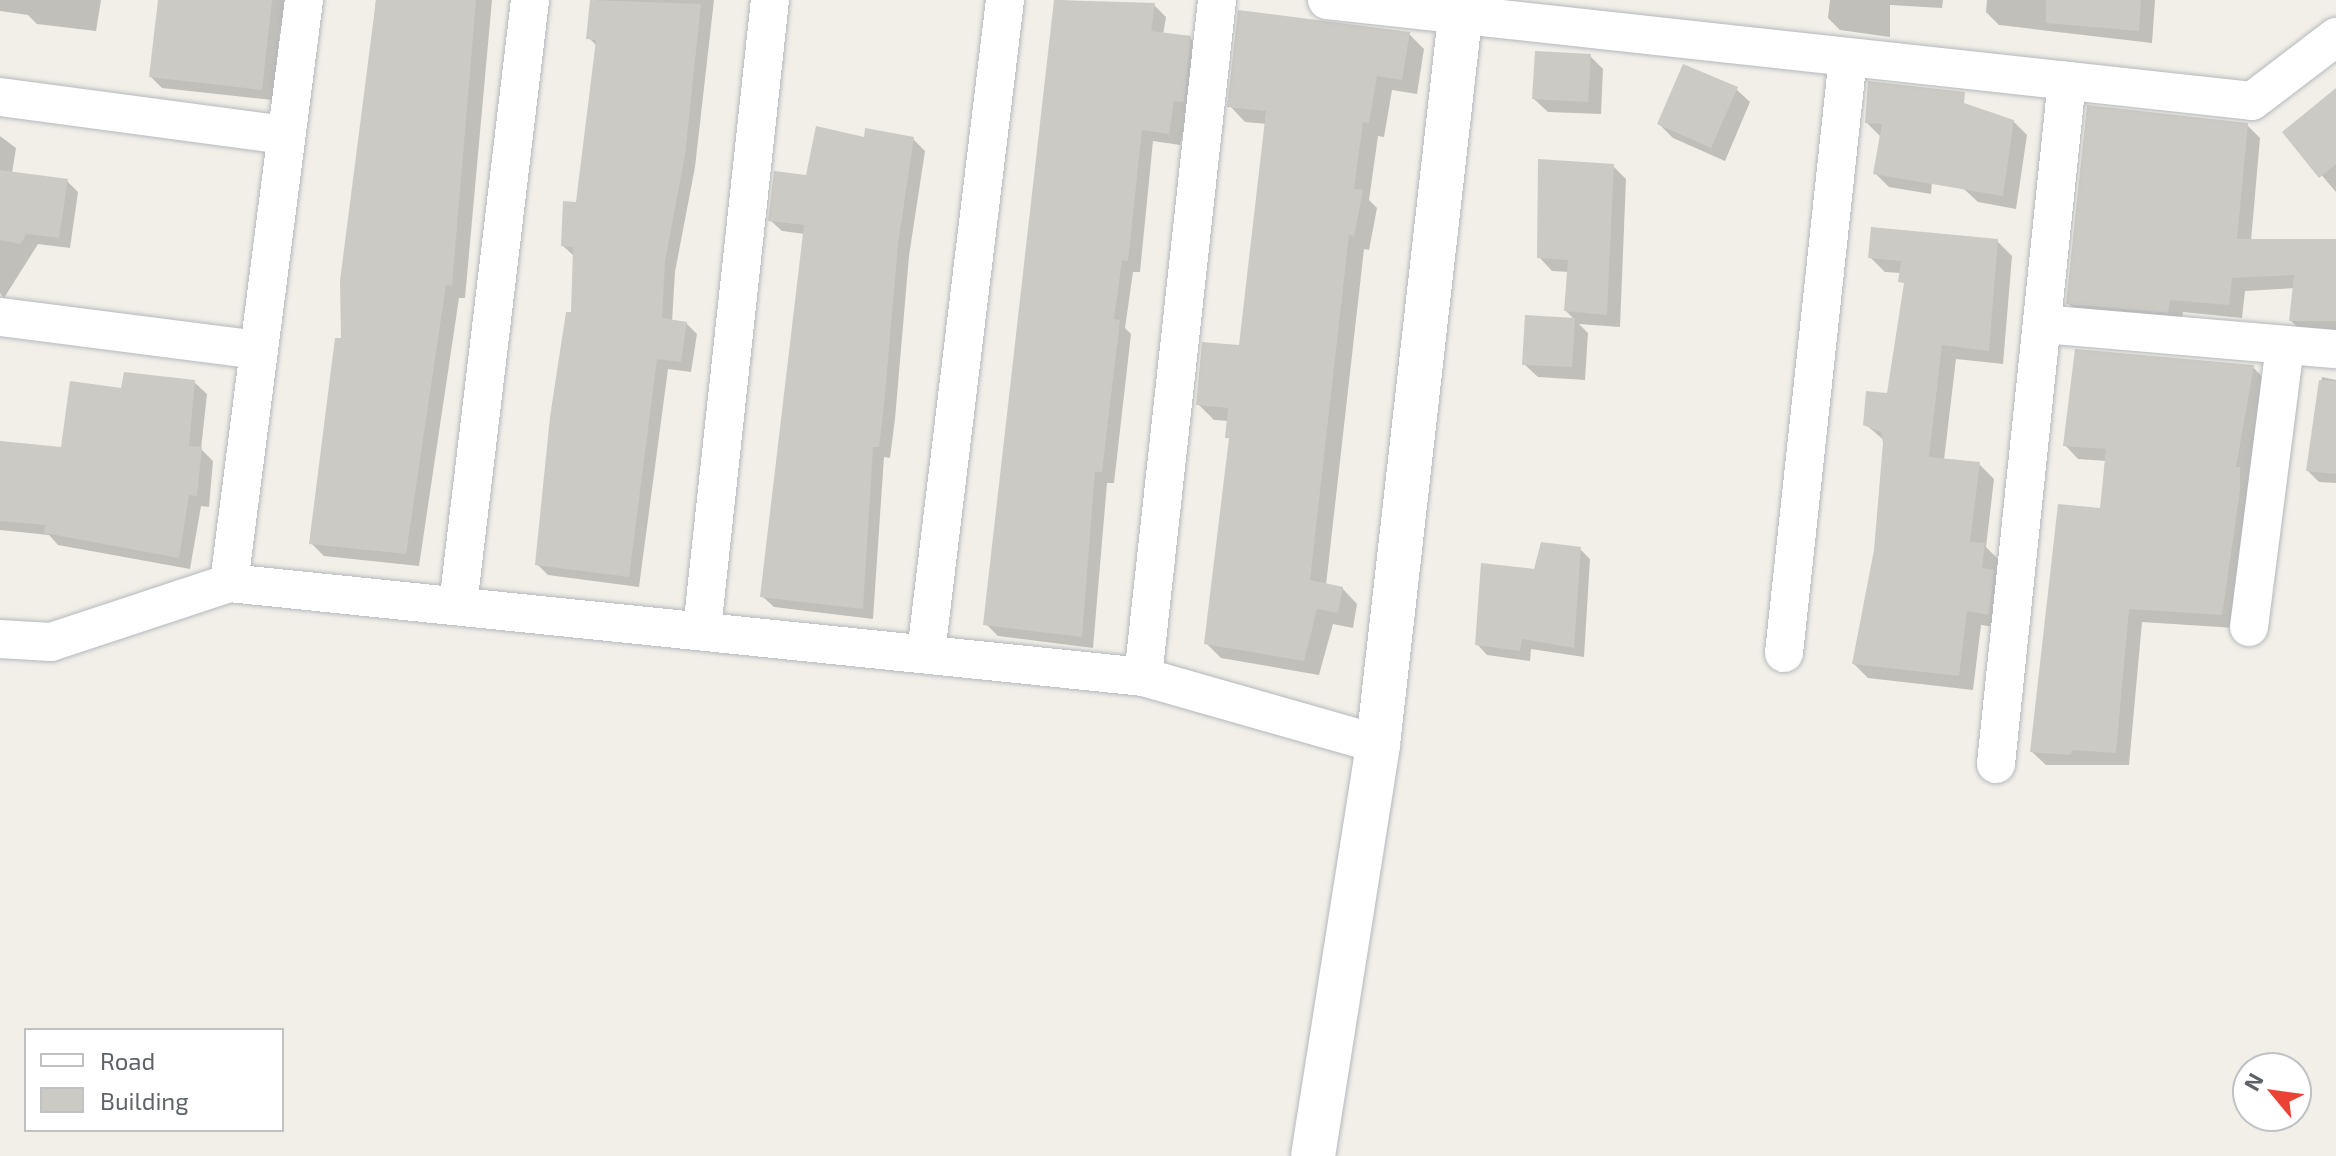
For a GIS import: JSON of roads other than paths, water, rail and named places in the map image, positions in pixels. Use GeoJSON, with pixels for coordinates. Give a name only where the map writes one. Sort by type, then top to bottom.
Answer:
{"type":"FeatureCollection","features":[{"type":"Feature","properties":{"kind":"street"},"geometry":{"type":"LineString","coordinates":[[229,583],[256,350],[304,0]]}},
{"type":"Feature","properties":{"kind":"street"},"geometry":{"type":"LineString","coordinates":[[458,605],[530,0]]}},
{"type":"Feature","properties":{"kind":"street"},"geometry":{"type":"LineString","coordinates":[[702,629],[770,0]]}},
{"type":"Feature","properties":{"kind":"street"},"geometry":{"type":"LineString","coordinates":[[926,653],[1005,0]]}},
{"type":"Feature","properties":{"kind":"street"},"geometry":{"type":"LineString","coordinates":[[1143,677],[1217,0]]}},
{"type":"Feature","properties":{"kind":"street"},"geometry":{"type":"LineString","coordinates":[[1327,0],[1461,7],[1848,57],[2252,101],[2336,37]]}},
{"type":"Feature","properties":{"kind":"street"},"geometry":{"type":"LineString","coordinates":[[1313,1156],[1378,744],[1461,7]]}},
{"type":"Feature","properties":{"kind":"street"},"geometry":{"type":"LineString","coordinates":[[1784,653],[1848,57]]}},
{"type":"Feature","properties":{"kind":"street"},"geometry":{"type":"LineString","coordinates":[[1996,764],[2067,81]]}},
{"type":"Feature","properties":{"kind":"street"},"geometry":{"type":"LineString","coordinates":[[0,97],[285,135]]}},
{"type":"Feature","properties":{"kind":"street"},"geometry":{"type":"LineString","coordinates":[[0,317],[256,350]]}},
{"type":"Feature","properties":{"kind":"street"},"geometry":{"type":"LineString","coordinates":[[2042,324],[2336,349]]}},
{"type":"Feature","properties":{"kind":"street"},"geometry":{"type":"LineString","coordinates":[[2249,627],[2285,345]]}},
{"type":"Feature","properties":{"kind":"street"},"geometry":{"type":"LineString","coordinates":[[0,639],[51,642],[229,583],[702,629],[1143,677],[1378,744]]}}]}
